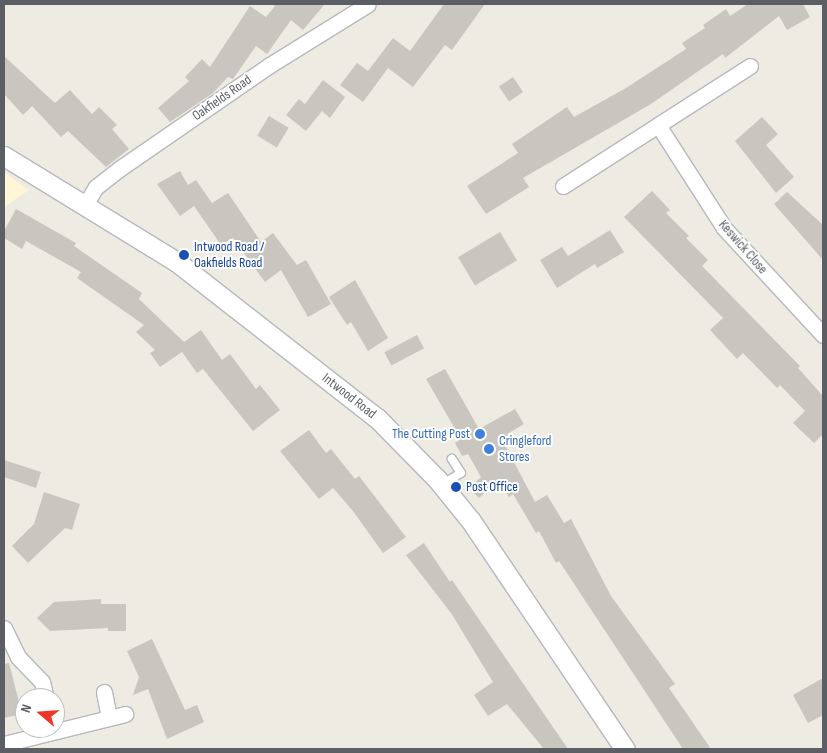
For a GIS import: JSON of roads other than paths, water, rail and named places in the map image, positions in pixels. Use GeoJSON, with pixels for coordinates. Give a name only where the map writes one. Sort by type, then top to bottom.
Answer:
{"type":"FeatureCollection","features":[{"type":"Feature","properties":{"kind":"street","name":"Oakfields Road"},"geometry":{"type":"LineString","coordinates":[[85,204],[96,187],[119,169],[270,65],[368,4]]}},
{"type":"Feature","properties":{"kind":"street"},"geometry":{"type":"LineString","coordinates":[[563,186],[750,66]]}},
{"type":"Feature","properties":{"kind":"street","name":"Keswick Close"},"geometry":{"type":"LineString","coordinates":[[658,125],[724,228],[823,335]]}},
{"type":"Feature","properties":{"kind":"street","name":"Intwood Road"},"geometry":{"type":"LineString","coordinates":[[4,156],[177,262],[369,412],[441,484],[471,522],[625,749]]}},
{"type":"Feature","properties":{"kind":"street"},"geometry":{"type":"LineString","coordinates":[[4,628],[18,657],[42,682],[44,688]]}},
{"type":"Feature","properties":{"kind":"street"},"geometry":{"type":"LineString","coordinates":[[104,692],[110,716]]}},
{"type":"Feature","properties":{"kind":"street"},"geometry":{"type":"LineString","coordinates":[[65,726],[125,714]]}},
{"type":"Feature","properties":{"kind":"street"},"geometry":{"type":"LineString","coordinates":[[4,744],[23,738]]}},
{"type":"Feature","properties":{"kind":"lane"},"geometry":{"type":"LineString","coordinates":[[441,484],[461,473],[452,459]]}},
{"type":"Feature","properties":{"kind":"place","name":"Intwood Road / Oakfields Road"},"geometry":{"type":"Point","coordinates":[184,255]}},
{"type":"Feature","properties":{"kind":"place","name":"The Cutting Post"},"geometry":{"type":"Point","coordinates":[480,434]}},
{"type":"Feature","properties":{"kind":"place","name":"Cringleford Stores"},"geometry":{"type":"Point","coordinates":[489,449]}},
{"type":"Feature","properties":{"kind":"place","name":"Post Office"},"geometry":{"type":"Point","coordinates":[456,487]}}]}
